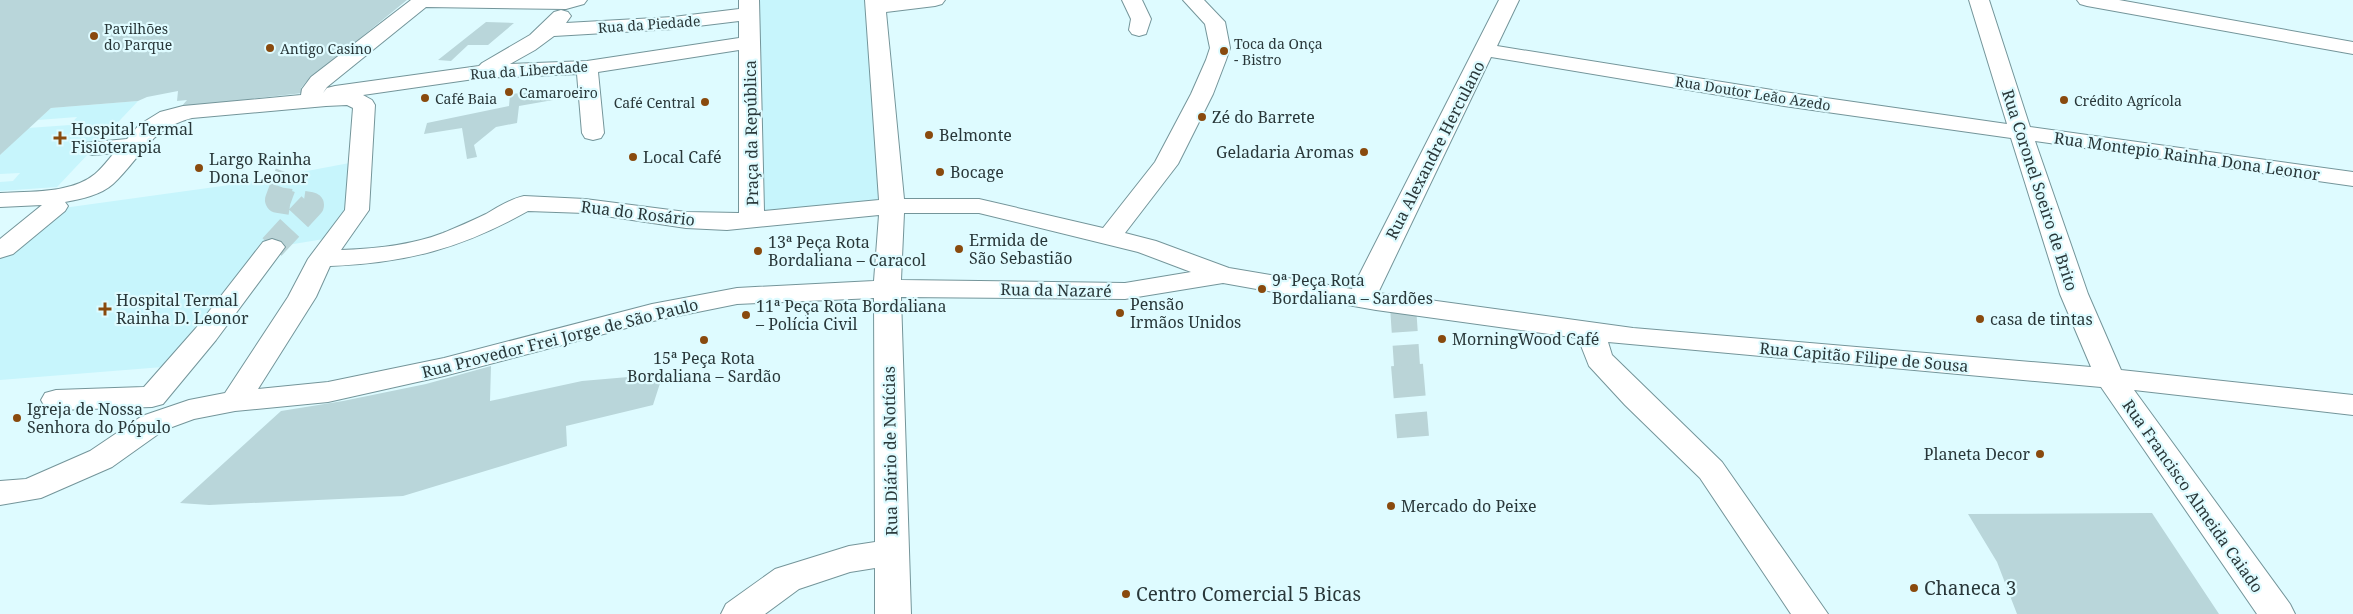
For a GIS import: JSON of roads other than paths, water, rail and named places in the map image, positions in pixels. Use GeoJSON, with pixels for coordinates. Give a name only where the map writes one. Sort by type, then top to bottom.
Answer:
{"type":"FeatureCollection","features":[{"type":"Feature","properties":{"kind":"street"},"geometry":{"type":"LineString","coordinates":[[310,100],[312,89],[319,82],[422,0],[572,1]]}},
{"type":"Feature","properties":{"kind":"street"},"geometry":{"type":"LineString","coordinates":[[892,206],[876,4],[935,0]]}},
{"type":"Feature","properties":{"kind":"street"},"geometry":{"type":"LineString","coordinates":[[1132,0],[1141,19],[1139,30]]}},
{"type":"Feature","properties":{"kind":"street"},"geometry":{"type":"LineString","coordinates":[[1109,237],[1166,164],[1202,94],[1216,60],[1220,48],[1215,22],[1193,0]]}},
{"type":"Feature","properties":{"kind":"street","name":"Rua Alexandre Herculano"},"geometry":{"type":"LineString","coordinates":[[1369,301],[1509,0]]}},
{"type":"Feature","properties":{"kind":"street","name":"Rua Coronel Soeiro de Brito"},"geometry":{"type":"LineString","coordinates":[[1979,0],[2074,294],[2110,378]]}},
{"type":"Feature","properties":{"kind":"street"},"geometry":{"type":"LineString","coordinates":[[2087,0],[2353,48]]}},
{"type":"Feature","properties":{"kind":"street"},"geometry":{"type":"LineString","coordinates":[[481,72],[520,50],[549,30],[561,18],[572,1]]}},
{"type":"Feature","properties":{"kind":"street","name":"Praça da República"},"geometry":{"type":"LineString","coordinates":[[749,7],[752,220],[892,206],[979,206],[1148,246],[1223,275]]}},
{"type":"Feature","properties":{"kind":"street","name":"Rua da Piedade"},"geometry":{"type":"LineString","coordinates":[[549,30],[673,23],[749,7]]}},
{"type":"Feature","properties":{"kind":"street","name":"Rua da Liberdade"},"geometry":{"type":"LineString","coordinates":[[310,100],[320,95],[481,72],[587,67],[750,42]]}},
{"type":"Feature","properties":{"kind":"street","name":"Rua Doutor Leão Azedo"},"geometry":{"type":"LineString","coordinates":[[1486,50],[2021,133]]}},
{"type":"Feature","properties":{"kind":"street"},"geometry":{"type":"LineString","coordinates":[[587,67],[593,133]]}},
{"type":"Feature","properties":{"kind":"street"},"geometry":{"type":"LineString","coordinates":[[0,250],[4,249],[53,202],[103,180],[147,130],[168,117],[190,111],[310,100],[352,98],[364,105],[357,210],[329,249],[302,297],[235,401]]}},
{"type":"Feature","properties":{"kind":"street","name":"Rua Montepio Rainha Dona Leonor"},"geometry":{"type":"LineString","coordinates":[[2021,133],[2353,180]]}},
{"type":"Feature","properties":{"kind":"street"},"geometry":{"type":"LineString","coordinates":[[93,148],[135,145]]}},
{"type":"Feature","properties":{"kind":"street"},"geometry":{"type":"LineString","coordinates":[[0,200],[53,202]]}},
{"type":"Feature","properties":{"kind":"street","name":"Rua do Rosário"},"geometry":{"type":"LineString","coordinates":[[329,249],[367,256],[409,250],[450,239],[493,220],[524,202],[585,206],[686,220],[727,222],[752,220]]}},
{"type":"Feature","properties":{"kind":"street"},"geometry":{"type":"LineString","coordinates":[[0,209],[24,206],[0,219]]}},
{"type":"Feature","properties":{"kind":"street","name":"Rua Diário de Notícias"},"geometry":{"type":"LineString","coordinates":[[892,206],[887,289],[893,614]]}},
{"type":"Feature","properties":{"kind":"street"},"geometry":{"type":"LineString","coordinates":[[56,400],[152,397],[206,334],[272,247]]}},
{"type":"Feature","properties":{"kind":"street","name":"Rua Capitão Filipe de Sousa"},"geometry":{"type":"LineString","coordinates":[[1223,275],[1369,301],[1590,332],[2110,378],[2353,405]]}},
{"type":"Feature","properties":{"kind":"street","name":"Rua da Nazaré"},"geometry":{"type":"LineString","coordinates":[[887,289],[1125,291],[1223,275]]}},
{"type":"Feature","properties":{"kind":"street","name":"Rua Provedor Frei Jorge de São Paulo"},"geometry":{"type":"LineString","coordinates":[[0,493],[30,490],[101,459],[154,423],[189,410],[235,401],[277,398],[346,388],[444,366],[652,313],[737,296],[887,289]]}},
{"type":"Feature","properties":{"kind":"street"},"geometry":{"type":"LineString","coordinates":[[1590,332],[1600,359],[1636,398],[1712,470],[1810,614]]}},
{"type":"Feature","properties":{"kind":"street","name":"Rua Francisco Almeida Caiado"},"geometry":{"type":"LineString","coordinates":[[2110,378],[2278,614]]}},
{"type":"Feature","properties":{"kind":"street"},"geometry":{"type":"LineString","coordinates":[[739,614],[787,579],[849,559],[892,552]]}},
{"type":"Feature","properties":{"kind":"tunnel"},"geometry":{"type":"LineString","coordinates":[[272,247],[311,205],[278,200],[288,173]]}},
{"type":"Feature","properties":{"kind":"tunnel"},"geometry":{"type":"LineString","coordinates":[[1403,306],[1407,366]]}},
{"type":"Feature","properties":{"kind":"tunnel"},"geometry":{"type":"LineString","coordinates":[[1407,365],[1413,437]]}},
{"type":"Feature","properties":{"kind":"place","name":"Pavilhões do Parque"},"geometry":{"type":"Point","coordinates":[94,36]}},
{"type":"Feature","properties":{"kind":"place","name":"Antigo Casino"},"geometry":{"type":"Point","coordinates":[270,48]}},
{"type":"Feature","properties":{"kind":"place","name":"Toca da Onça - Bistro"},"geometry":{"type":"Point","coordinates":[1224,51]}},
{"type":"Feature","properties":{"kind":"place","name":"Camaroeiro"},"geometry":{"type":"Point","coordinates":[509,92]}},
{"type":"Feature","properties":{"kind":"place","name":"Café Baia"},"geometry":{"type":"Point","coordinates":[425,98]}},
{"type":"Feature","properties":{"kind":"place","name":"Crédito Agrícola"},"geometry":{"type":"Point","coordinates":[2064,100]}},
{"type":"Feature","properties":{"kind":"place","name":"Café Central"},"geometry":{"type":"Point","coordinates":[705,102]}},
{"type":"Feature","properties":{"kind":"place","name":"Zé do Barrete"},"geometry":{"type":"Point","coordinates":[1202,117]}},
{"type":"Feature","properties":{"kind":"place","name":"Belmonte"},"geometry":{"type":"Point","coordinates":[929,135]}},
{"type":"Feature","properties":{"kind":"place","name":"Hospital Termal Fisioterapia"},"geometry":{"type":"Point","coordinates":[60,138]}},
{"type":"Feature","properties":{"kind":"place","name":"Geladaria Aromas"},"geometry":{"type":"Point","coordinates":[1364,152]}},
{"type":"Feature","properties":{"kind":"place","name":"Local Café"},"geometry":{"type":"Point","coordinates":[633,157]}},
{"type":"Feature","properties":{"kind":"place","name":"Largo Rainha Dona Leonor"},"geometry":{"type":"Point","coordinates":[199,168]}},
{"type":"Feature","properties":{"kind":"place","name":"Bocage"},"geometry":{"type":"Point","coordinates":[940,172]}},
{"type":"Feature","properties":{"kind":"place","name":"Ermida de São Sebastião"},"geometry":{"type":"Point","coordinates":[959,249]}},
{"type":"Feature","properties":{"kind":"place","name":"13ª Peça Rota Bordaliana – Caracol"},"geometry":{"type":"Point","coordinates":[758,251]}},
{"type":"Feature","properties":{"kind":"place","name":"9ª Peça Rota Bordaliana – Sardões"},"geometry":{"type":"Point","coordinates":[1262,289]}},
{"type":"Feature","properties":{"kind":"place","name":"Hospital Termal Rainha D. Leonor"},"geometry":{"type":"Point","coordinates":[105,309]}},
{"type":"Feature","properties":{"kind":"place","name":"Pensão Irmãos Unidos"},"geometry":{"type":"Point","coordinates":[1120,313]}},
{"type":"Feature","properties":{"kind":"place","name":"11ª Peça Rota Bordaliana – Polícia Civil"},"geometry":{"type":"Point","coordinates":[746,315]}},
{"type":"Feature","properties":{"kind":"place","name":"casa de tintas"},"geometry":{"type":"Point","coordinates":[1980,319]}},
{"type":"Feature","properties":{"kind":"place","name":"MorningWood Café"},"geometry":{"type":"Point","coordinates":[1442,339]}},
{"type":"Feature","properties":{"kind":"place","name":"15ª Peça Rota Bordaliana – Sardão"},"geometry":{"type":"Point","coordinates":[704,340]}},
{"type":"Feature","properties":{"kind":"place","name":"Igreja de Nossa Senhora do Pópulo"},"geometry":{"type":"Point","coordinates":[17,418]}},
{"type":"Feature","properties":{"kind":"place","name":"Planeta Decor"},"geometry":{"type":"Point","coordinates":[2040,454]}},
{"type":"Feature","properties":{"kind":"place","name":"Mercado do Peixe"},"geometry":{"type":"Point","coordinates":[1391,506]}},
{"type":"Feature","properties":{"kind":"place","name":"Chaneca 3"},"geometry":{"type":"Point","coordinates":[1914,588]}},
{"type":"Feature","properties":{"kind":"place","name":"Centro Comercial 5 Bicas"},"geometry":{"type":"Point","coordinates":[1126,594]}}]}
